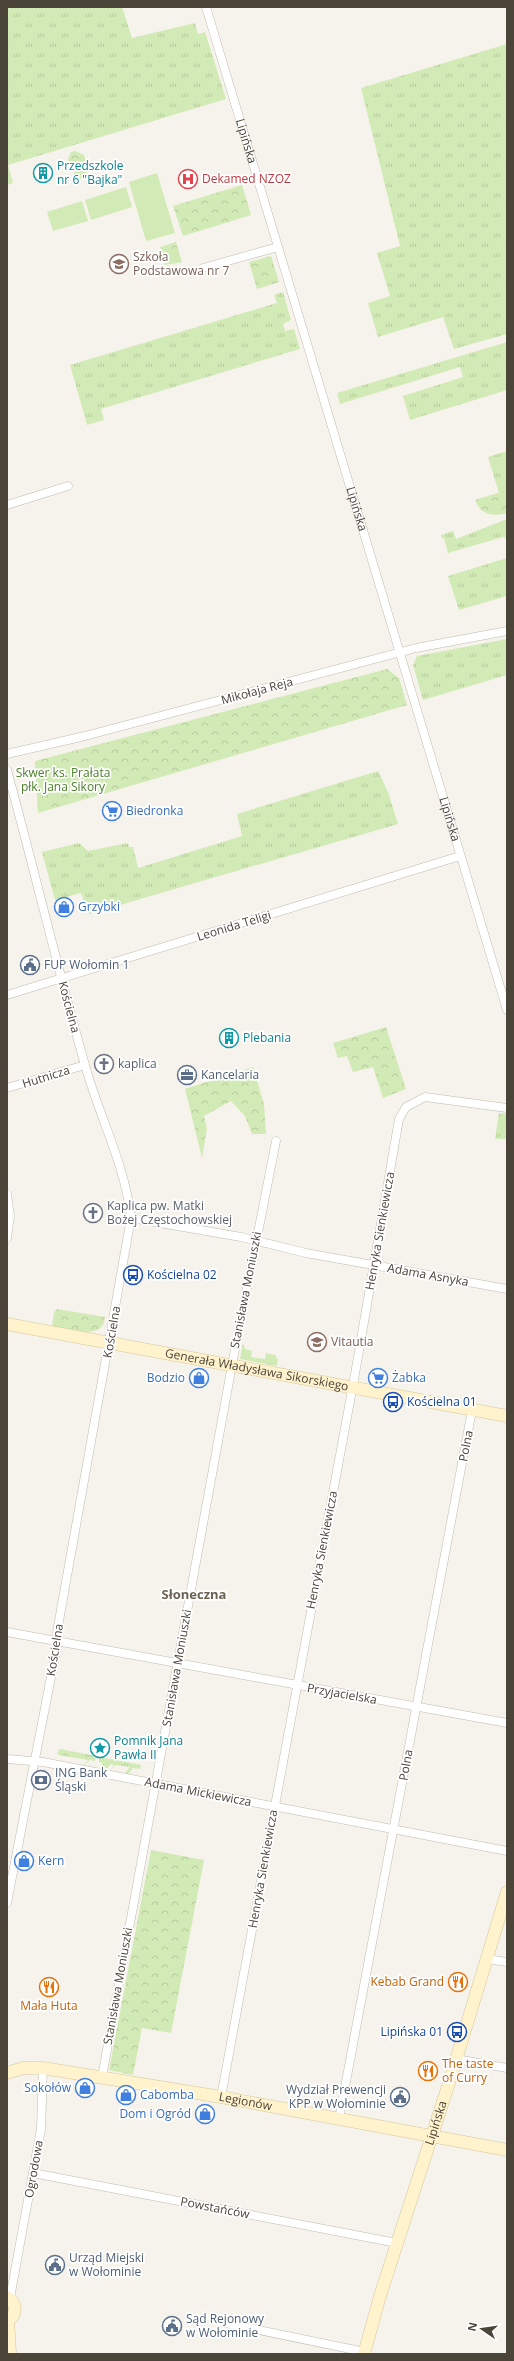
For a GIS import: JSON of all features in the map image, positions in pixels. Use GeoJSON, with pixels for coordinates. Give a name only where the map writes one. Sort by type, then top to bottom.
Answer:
{"type":"FeatureCollection","features":[{"type":"Feature","properties":{"kind":"street","name":"Lipińska"},"geometry":{"type":"LineString","coordinates":[[206,7],[507,1010]]}},
{"type":"Feature","properties":{"kind":"street"},"geometry":{"type":"LineString","coordinates":[[203,268],[278,247]]}},
{"type":"Feature","properties":{"kind":"street"},"geometry":{"type":"LineString","coordinates":[[7,505],[68,486]]}},
{"type":"Feature","properties":{"kind":"street","name":"Mikołaja Reja"},"geometry":{"type":"LineString","coordinates":[[7,754],[85,736],[400,653],[507,631]]}},
{"type":"Feature","properties":{"kind":"street","name":"Kościelna"},"geometry":{"type":"LineString","coordinates":[[7,770],[85,1065],[102,1117],[121,1167],[131,1218],[110,1343],[57,1632],[58,1641],[7,1903]]}},
{"type":"Feature","properties":{"kind":"street","name":"Leonida Teligi"},"geometry":{"type":"LineString","coordinates":[[7,994],[460,856]]}},
{"type":"Feature","properties":{"kind":"street","name":"Hutnicza"},"geometry":{"type":"LineString","coordinates":[[7,1088],[85,1065]]}},
{"type":"Feature","properties":{"kind":"street","name":"Henryka Sienkiewicza"},"geometry":{"type":"LineString","coordinates":[[221,2097],[352,1387],[399,1119],[406,1107],[419,1099],[432,1097],[507,1108]]}},
{"type":"Feature","properties":{"kind":"street","name":"Stanisława Moniuszki"},"geometry":{"type":"LineString","coordinates":[[102,2077],[232,1365],[276,1141]]}},
{"type":"Feature","properties":{"kind":"street"},"geometry":{"type":"LineString","coordinates":[[7,1194],[10,1216],[7,1238]]}},
{"type":"Feature","properties":{"kind":"street","name":"Adama Asnyka"},"geometry":{"type":"LineString","coordinates":[[131,1218],[256,1240],[306,1253],[374,1266],[507,1289]]}},
{"type":"Feature","properties":{"kind":"street","name":"Generała Władysława Sikorskiego"},"geometry":{"type":"LineString","coordinates":[[7,1324],[507,1416]]}},
{"type":"Feature","properties":{"kind":"street","name":"Polna"},"geometry":{"type":"LineString","coordinates":[[339,2119],[472,1410]]}},
{"type":"Feature","properties":{"kind":"street","name":"Przyjacielska"},"geometry":{"type":"LineString","coordinates":[[7,1632],[296,1686],[507,1723]]}},
{"type":"Feature","properties":{"kind":"street","name":"Adama Mickiewicza"},"geometry":{"type":"LineString","coordinates":[[7,1759],[43,1762],[507,1851]]}},
{"type":"Feature","properties":{"kind":"street","name":"Lipińska"},"geometry":{"type":"LineString","coordinates":[[365,2353],[397,2243],[456,2059],[507,1892]]}},
{"type":"Feature","properties":{"kind":"street"},"geometry":{"type":"LineString","coordinates":[[487,1959],[507,1962]]}},
{"type":"Feature","properties":{"kind":"street"},"geometry":{"type":"LineString","coordinates":[[456,2059],[507,2068]]}},
{"type":"Feature","properties":{"kind":"street","name":"Legionów"},"geometry":{"type":"LineString","coordinates":[[7,2073],[23,2068],[43,2068],[102,2077],[432,2135],[507,2150]]}},
{"type":"Feature","properties":{"kind":"street","name":"Ogrodowa"},"geometry":{"type":"LineString","coordinates":[[8,2298],[34,2173],[41,2129],[43,2068]]}},
{"type":"Feature","properties":{"kind":"street","name":"Powstańców"},"geometry":{"type":"LineString","coordinates":[[34,2173],[397,2243]]}},
{"type":"Feature","properties":{"kind":"street","name":"Ogrodowa"},"geometry":{"type":"LineString","coordinates":[[7,2283],[15,2270]]}},
{"type":"Feature","properties":{"kind":"street"},"geometry":{"type":"LineString","coordinates":[[8,2298],[14,2303],[15,2311],[8,2321],[9,2353]]}},
{"type":"Feature","properties":{"kind":"street"},"geometry":{"type":"LineString","coordinates":[[220,2322],[365,2353]]}},
{"type":"Feature","properties":{"kind":"green space"},"geometry":{"type":"Polygon","coordinates":[[[122,7],[132,38],[195,23],[198,34],[205,32],[226,99],[8,165],[13,183],[7,185],[7,8],[122,7]]]}},
{"type":"Feature","properties":{"kind":"green space"},"geometry":{"type":"Polygon","coordinates":[[[507,44],[507,334],[454,349],[443,317],[378,337],[368,303],[390,296],[377,253],[400,246],[361,88],[507,44]]]}},
{"type":"Feature","properties":{"kind":"green space"},"geometry":{"type":"Polygon","coordinates":[[[75,151],[84,155],[88,170],[85,177],[80,180],[75,179],[74,170],[68,160],[71,152],[75,151]]]}},
{"type":"Feature","properties":{"kind":"green space"},"geometry":{"type":"Polygon","coordinates":[[[157,173],[175,233],[146,241],[129,182],[157,173]]]}},
{"type":"Feature","properties":{"kind":"green space"},"geometry":{"type":"Polygon","coordinates":[[[242,185],[251,215],[183,236],[173,206],[242,185]]]}},
{"type":"Feature","properties":{"kind":"green space"},"geometry":{"type":"Polygon","coordinates":[[[126,187],[132,207],[91,220],[85,200],[126,187]]]}},
{"type":"Feature","properties":{"kind":"green space"},"geometry":{"type":"Polygon","coordinates":[[[82,201],[88,221],[53,231],[47,212],[82,201]]]}},
{"type":"Feature","properties":{"kind":"green space"},"geometry":{"type":"Polygon","coordinates":[[[176,242],[182,262],[165,265],[160,247],[176,242]]]}},
{"type":"Feature","properties":{"kind":"green space"},"geometry":{"type":"Polygon","coordinates":[[[271,256],[279,282],[257,289],[249,262],[271,256]]]}},
{"type":"Feature","properties":{"kind":"green space"},"geometry":{"type":"Polygon","coordinates":[[[283,292],[291,320],[283,324],[285,331],[294,329],[300,349],[101,409],[104,420],[87,425],[70,365],[277,303],[274,295],[283,292]]]}},
{"type":"Feature","properties":{"kind":"green space"},"geometry":{"type":"Polygon","coordinates":[[[507,342],[507,390],[410,420],[403,396],[463,377],[460,367],[340,404],[337,393],[507,342]]]}},
{"type":"Feature","properties":{"kind":"green space"},"geometry":{"type":"Polygon","coordinates":[[[507,451],[507,490],[499,493],[488,457],[507,451]]]}},
{"type":"Feature","properties":{"kind":"green space"},"geometry":{"type":"Polygon","coordinates":[[[507,490],[507,513],[497,515],[488,514],[477,505],[475,500],[507,490]]]}},
{"type":"Feature","properties":{"kind":"green space"},"geometry":{"type":"Polygon","coordinates":[[[507,519],[507,539],[503,537],[448,553],[444,538],[442,538],[441,535],[453,531],[456,539],[507,519]]]}},
{"type":"Feature","properties":{"kind":"green space"},"geometry":{"type":"Polygon","coordinates":[[[507,558],[507,596],[459,610],[448,576],[507,558]]]}},
{"type":"Feature","properties":{"kind":"green space"},"geometry":{"type":"Polygon","coordinates":[[[507,639],[507,675],[423,700],[413,665],[417,656],[507,639]]]}},
{"type":"Feature","properties":{"kind":"green space","name":"Skwer ks. Prałata płk. Jana Sikory"},"geometry":{"type":"Polygon","coordinates":[[[387,669],[399,678],[407,705],[38,813],[35,761],[387,669]]]}},
{"type":"Feature","properties":{"kind":"green space"},"geometry":{"type":"Polygon","coordinates":[[[378,771],[388,792],[398,824],[89,914],[81,893],[55,900],[42,852],[79,843],[88,851],[128,843],[129,847],[133,847],[138,868],[242,836],[237,814],[378,771]]]}},
{"type":"Feature","properties":{"kind":"green space"},"geometry":{"type":"Polygon","coordinates":[[[386,1027],[406,1089],[383,1098],[373,1067],[353,1072],[347,1056],[338,1058],[333,1043],[386,1027]]]}},
{"type":"Feature","properties":{"kind":"green space"},"geometry":{"type":"Polygon","coordinates":[[[253,1067],[264,1104],[266,1134],[252,1134],[245,1116],[231,1101],[204,1116],[207,1129],[202,1158],[185,1089],[253,1067]]]}},
{"type":"Feature","properties":{"kind":"green space"},"geometry":{"type":"Polygon","coordinates":[[[499,1113],[507,1114],[507,1139],[495,1139],[499,1113]]]}},
{"type":"Feature","properties":{"kind":"green space"},"geometry":{"type":"Polygon","coordinates":[[[57,1309],[105,1317],[103,1325],[98,1329],[84,1332],[52,1326],[54,1312],[57,1309]]]}},
{"type":"Feature","properties":{"kind":"green space"},"geometry":{"type":"Polygon","coordinates":[[[243,1343],[245,1349],[252,1351],[251,1357],[265,1359],[266,1353],[275,1355],[278,1360],[277,1366],[240,1359],[243,1343]]]}},
{"type":"Feature","properties":{"kind":"green space"},"geometry":{"type":"Polygon","coordinates":[[[60,1749],[96,1756],[95,1761],[90,1760],[83,1766],[88,1760],[59,1755],[57,1753],[60,1749]]]}},
{"type":"Feature","properties":{"kind":"green space"},"geometry":{"type":"Polygon","coordinates":[[[99,1757],[141,1765],[140,1769],[133,1768],[128,1774],[125,1773],[130,1767],[116,1765],[110,1770],[114,1765],[111,1764],[106,1770],[99,1769],[103,1763],[99,1762],[99,1757]]]}},
{"type":"Feature","properties":{"kind":"green space"},"geometry":{"type":"Polygon","coordinates":[[[151,1850],[204,1860],[171,2033],[142,2028],[133,2075],[109,2070],[151,1850]]]}},
{"type":"Feature","properties":{"kind":"place","name":"Przedszkole nr 6 \"Bajka\""},"geometry":{"type":"Point","coordinates":[43,173]}},
{"type":"Feature","properties":{"kind":"place","name":"Dekamed NZOZ"},"geometry":{"type":"Point","coordinates":[188,179]}},
{"type":"Feature","properties":{"kind":"place","name":"Szkoła Podstawowa nr 7"},"geometry":{"type":"Point","coordinates":[119,264]}},
{"type":"Feature","properties":{"kind":"place","name":"Biedronka"},"geometry":{"type":"Point","coordinates":[112,811]}},
{"type":"Feature","properties":{"kind":"place","name":"Grzybki"},"geometry":{"type":"Point","coordinates":[64,907]}},
{"type":"Feature","properties":{"kind":"place","name":"FUP Wołomin 1"},"geometry":{"type":"Point","coordinates":[30,965]}},
{"type":"Feature","properties":{"kind":"place","name":"Plebania"},"geometry":{"type":"Point","coordinates":[229,1038]}},
{"type":"Feature","properties":{"kind":"place","name":"kaplica"},"geometry":{"type":"Point","coordinates":[104,1064]}},
{"type":"Feature","properties":{"kind":"place","name":"Kancelaria"},"geometry":{"type":"Point","coordinates":[187,1075]}},
{"type":"Feature","properties":{"kind":"place","name":"Kaplica pw. Matki Bożej Częstochowskiej"},"geometry":{"type":"Point","coordinates":[93,1213]}},
{"type":"Feature","properties":{"kind":"place","name":"Kościelna 02"},"geometry":{"type":"Point","coordinates":[133,1275]}},
{"type":"Feature","properties":{"kind":"place","name":"Vitautia"},"geometry":{"type":"Point","coordinates":[317,1342]}},
{"type":"Feature","properties":{"kind":"place","name":"Bodzio"},"geometry":{"type":"Point","coordinates":[199,1378]}},
{"type":"Feature","properties":{"kind":"place","name":"Żabka"},"geometry":{"type":"Point","coordinates":[378,1378]}},
{"type":"Feature","properties":{"kind":"place","name":"Kościelna 01"},"geometry":{"type":"Point","coordinates":[393,1402]}},
{"type":"Feature","properties":{"kind":"place","name":"Pomnik Jana Pawła II"},"geometry":{"type":"Point","coordinates":[100,1748]}},
{"type":"Feature","properties":{"kind":"place","name":"ING Bank Śląski"},"geometry":{"type":"Point","coordinates":[41,1780]}},
{"type":"Feature","properties":{"kind":"place","name":"Kern"},"geometry":{"type":"Point","coordinates":[24,1861]}},
{"type":"Feature","properties":{"kind":"place","name":"Kebab Grand"},"geometry":{"type":"Point","coordinates":[458,1982]}},
{"type":"Feature","properties":{"kind":"place","name":"Mała Huta"},"geometry":{"type":"Point","coordinates":[49,1987]}},
{"type":"Feature","properties":{"kind":"place","name":"Lipińska 01"},"geometry":{"type":"Point","coordinates":[457,2032]}},
{"type":"Feature","properties":{"kind":"place","name":"The taste of Curry"},"geometry":{"type":"Point","coordinates":[428,2071]}},
{"type":"Feature","properties":{"kind":"place","name":"Sokołów"},"geometry":{"type":"Point","coordinates":[85,2088]}},
{"type":"Feature","properties":{"kind":"place","name":"Cabomba"},"geometry":{"type":"Point","coordinates":[126,2095]}},
{"type":"Feature","properties":{"kind":"place","name":"Wydział Prewencji KPP w Wołominie"},"geometry":{"type":"Point","coordinates":[400,2097]}},
{"type":"Feature","properties":{"kind":"place","name":"Dom i Ogród"},"geometry":{"type":"Point","coordinates":[205,2114]}},
{"type":"Feature","properties":{"kind":"place","name":"Urząd Miejski w Wołominie"},"geometry":{"type":"Point","coordinates":[55,2265]}},
{"type":"Feature","properties":{"kind":"place","name":"Sąd Rejonowy w Wołominie"},"geometry":{"type":"Point","coordinates":[172,2326]}},
{"type":"Feature","properties":{"kind":"district","name":"Słoneczna"},"geometry":{"type":"Point","coordinates":[194,1594]}}]}
